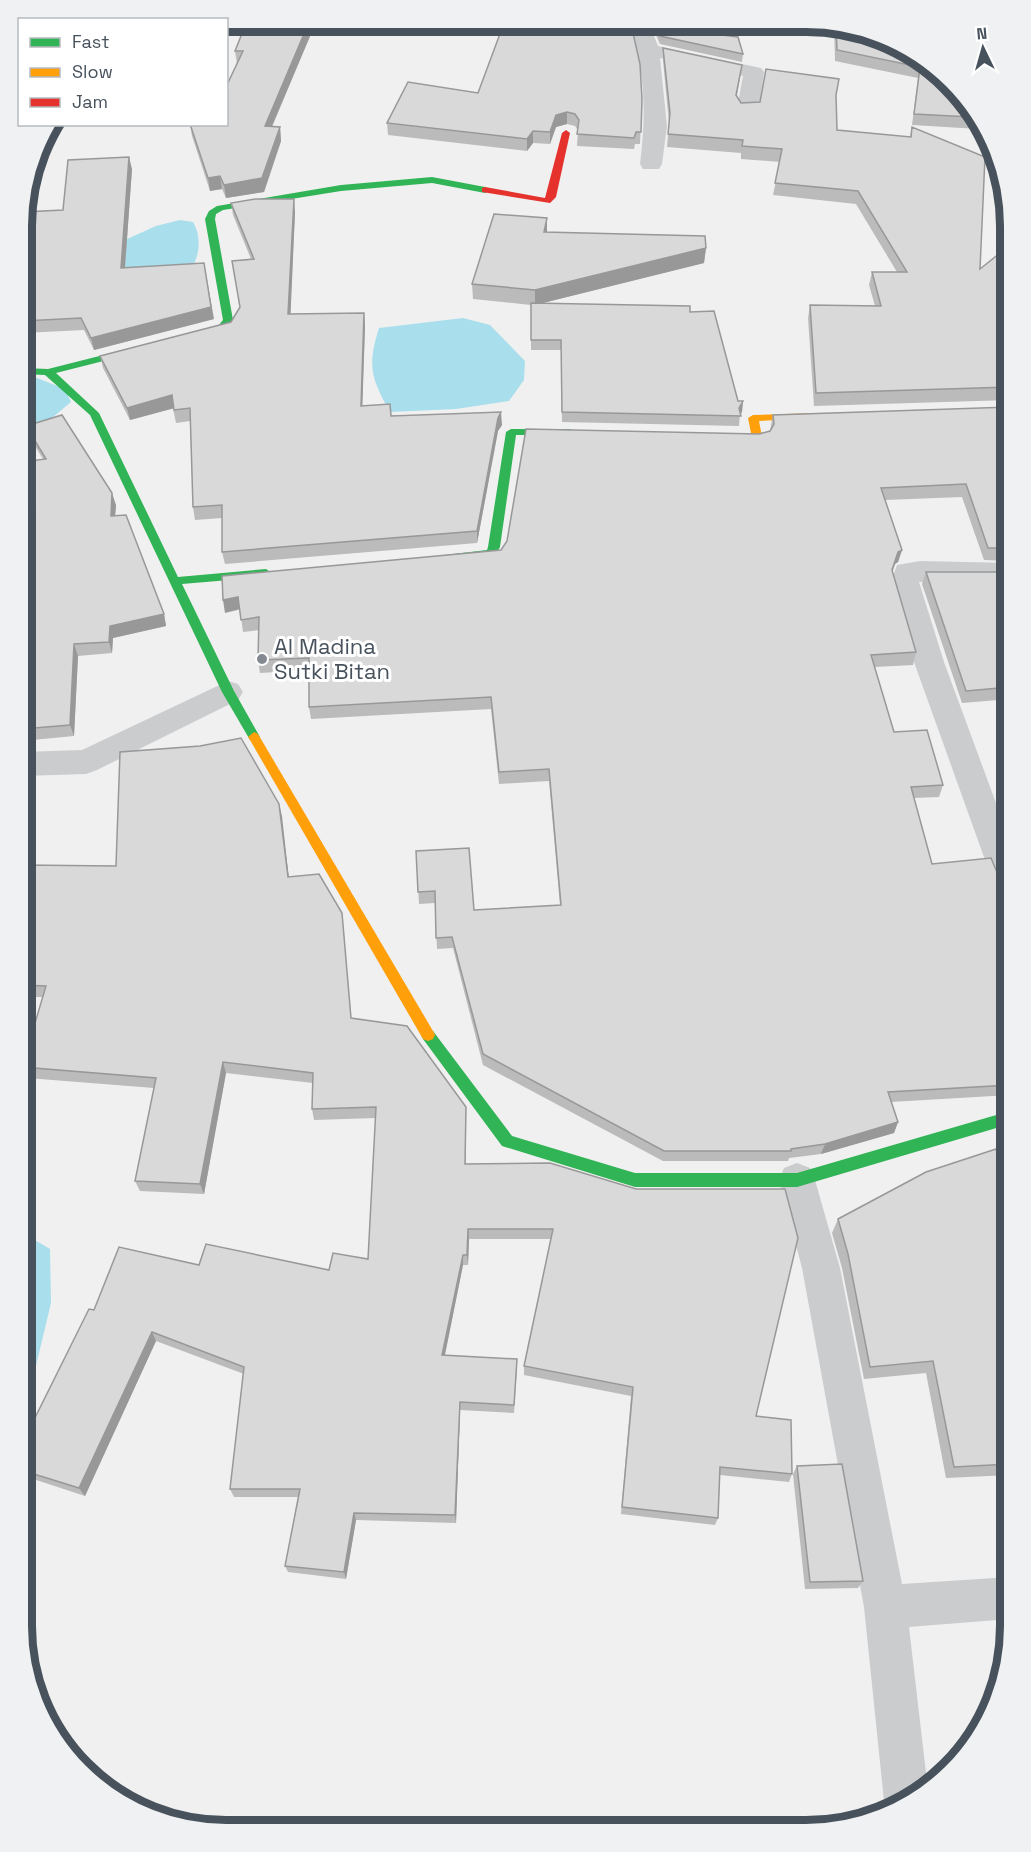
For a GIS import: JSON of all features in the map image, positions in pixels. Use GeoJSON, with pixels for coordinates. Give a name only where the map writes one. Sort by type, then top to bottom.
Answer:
{"type":"FeatureCollection","features":[{"type":"Feature","properties":{"kind":"street"},"geometry":{"type":"LineString","coordinates":[[642,32],[649,50],[656,126],[651,164]]}},
{"type":"Feature","properties":{"kind":"street"},"geometry":{"type":"LineString","coordinates":[[649,50],[754,72],[747,108]]}},
{"type":"Feature","properties":{"kind":"street"},"geometry":{"type":"LineString","coordinates":[[32,371],[48,372],[222,328],[228,320],[210,219],[212,213],[219,208],[341,188],[432,180],[547,201],[551,197],[566,133]]}},
{"type":"Feature","properties":{"kind":"street"},"geometry":{"type":"LineString","coordinates":[[48,372],[94,413],[228,692],[423,1028],[507,1141],[635,1180],[797,1180],[999,1120]]}},
{"type":"Feature","properties":{"kind":"street"},"geometry":{"type":"LineString","coordinates":[[699,435],[757,437],[753,418],[835,415]]}},
{"type":"Feature","properties":{"kind":"street"},"geometry":{"type":"LineString","coordinates":[[436,559],[491,553],[511,432],[584,432]]}},
{"type":"Feature","properties":{"kind":"street"},"geometry":{"type":"LineString","coordinates":[[176,581],[282,572]]}},
{"type":"Feature","properties":{"kind":"street"},"geometry":{"type":"LineString","coordinates":[[1000,573],[907,572],[905,582],[928,662],[1000,857]]}},
{"type":"Feature","properties":{"kind":"street"},"geometry":{"type":"LineString","coordinates":[[32,764],[86,762],[228,692]]}},
{"type":"Feature","properties":{"kind":"street"},"geometry":{"type":"LineString","coordinates":[[797,1180],[821,1268],[885,1607],[906,1792]]}},
{"type":"Feature","properties":{"kind":"street"},"geometry":{"type":"LineString","coordinates":[[885,1607],[999,1599]]}},
{"type":"Feature","properties":{"kind":"water"},"geometry":{"type":"Polygon","coordinates":[[[180,220],[193,222],[198,234],[196,260],[189,272],[112,269],[116,244],[156,226],[180,220]]]}},
{"type":"Feature","properties":{"kind":"water"},"geometry":{"type":"Polygon","coordinates":[[[463,318],[490,325],[525,361],[524,380],[509,401],[456,409],[390,412],[373,372],[373,352],[379,328],[463,318]]]}},
{"type":"Feature","properties":{"kind":"water"},"geometry":{"type":"Polygon","coordinates":[[[32,378],[65,389],[71,402],[32,435],[32,378]]]}},
{"type":"Feature","properties":{"kind":"water"},"geometry":{"type":"Polygon","coordinates":[[[32,1238],[50,1249],[51,1303],[32,1382],[32,1238]]]}},
{"type":"Feature","properties":{"kind":"building"},"geometry":{"type":"Polygon","coordinates":[[[243,32],[305,32],[265,126],[280,127],[262,178],[224,185],[220,176],[208,178],[191,126],[228,126],[228,83],[243,51],[235,51],[243,32]]]}},
{"type":"Feature","properties":{"kind":"building"},"geometry":{"type":"Polygon","coordinates":[[[501,32],[633,32],[640,64],[641,132],[636,132],[634,138],[577,134],[579,120],[575,114],[567,112],[556,115],[550,132],[533,131],[527,139],[387,123],[408,82],[478,93],[501,32]]]}},
{"type":"Feature","properties":{"kind":"building"},"geometry":{"type":"Polygon","coordinates":[[[658,32],[697,32],[738,37],[743,54],[660,36],[658,32]]]}},
{"type":"Feature","properties":{"kind":"building"},"geometry":{"type":"Polygon","coordinates":[[[836,34],[892,51],[916,66],[837,50],[836,34]]]}},
{"type":"Feature","properties":{"kind":"building"},"geometry":{"type":"Polygon","coordinates":[[[663,48],[742,65],[736,95],[741,103],[760,102],[766,69],[839,79],[836,95],[837,130],[911,137],[912,127],[985,157],[980,269],[1000,253],[1000,387],[816,393],[810,305],[881,306],[872,272],[907,272],[858,191],[775,183],[782,149],[742,146],[743,140],[668,134],[670,113],[663,48]]]}},
{"type":"Feature","properties":{"kind":"building"},"geometry":{"type":"Polygon","coordinates":[[[920,69],[951,97],[966,117],[914,114],[920,69]]]}},
{"type":"Feature","properties":{"kind":"building"},"geometry":{"type":"Polygon","coordinates":[[[129,157],[121,268],[204,263],[211,307],[91,338],[81,318],[32,321],[33,212],[63,210],[68,160],[129,157]]]}},
{"type":"Feature","properties":{"kind":"building"},"geometry":{"type":"Polygon","coordinates":[[[255,199],[294,199],[288,314],[364,313],[361,406],[390,404],[391,416],[501,412],[477,531],[222,552],[222,505],[193,507],[190,408],[174,410],[172,395],[127,408],[100,356],[231,322],[240,307],[232,261],[254,259],[231,203],[255,199]]]}},
{"type":"Feature","properties":{"kind":"building"},"geometry":{"type":"Polygon","coordinates":[[[494,214],[547,218],[544,232],[705,236],[706,248],[535,290],[472,284],[494,214]]]}},
{"type":"Feature","properties":{"kind":"building"},"geometry":{"type":"Polygon","coordinates":[[[531,303],[690,306],[690,312],[714,311],[738,401],[743,401],[739,408],[741,416],[562,412],[561,340],[531,340],[531,303]]]}},
{"type":"Feature","properties":{"kind":"building"},"geometry":{"type":"Polygon","coordinates":[[[1000,407],[1000,548],[988,548],[966,484],[881,488],[902,550],[898,552],[892,570],[916,652],[871,655],[894,732],[927,730],[943,785],[911,787],[932,864],[991,858],[1000,878],[999,1086],[888,1092],[898,1122],[825,1144],[791,1149],[791,1151],[664,1151],[483,1054],[452,937],[436,938],[435,891],[418,892],[416,851],[469,848],[474,910],[561,905],[549,769],[499,772],[491,697],[309,707],[309,658],[258,660],[259,617],[241,620],[238,597],[223,600],[222,576],[501,550],[507,541],[526,429],[759,434],[770,431],[774,424],[773,415],[1000,407]]]}},
{"type":"Feature","properties":{"kind":"building"},"geometry":{"type":"Polygon","coordinates":[[[62,415],[112,493],[111,516],[126,515],[164,614],[110,626],[109,642],[74,644],[70,725],[32,728],[32,461],[46,459],[32,436],[32,424],[62,415]]]}},
{"type":"Feature","properties":{"kind":"building"},"geometry":{"type":"Polygon","coordinates":[[[926,572],[1000,572],[1000,688],[966,691],[926,572]]]}},
{"type":"Feature","properties":{"kind":"building"},"geometry":{"type":"Polygon","coordinates":[[[241,738],[279,804],[288,877],[319,874],[342,913],[351,1018],[407,1026],[466,1107],[465,1164],[550,1163],[636,1189],[785,1189],[798,1238],[756,1416],[791,1420],[792,1474],[720,1467],[718,1518],[622,1507],[633,1387],[524,1366],[553,1229],[468,1229],[467,1255],[463,1255],[442,1355],[517,1359],[514,1405],[460,1402],[455,1515],[354,1513],[344,1572],[285,1566],[300,1489],[230,1489],[244,1367],[152,1332],[79,1488],[32,1473],[32,1424],[89,1309],[94,1310],[119,1247],[199,1265],[206,1244],[329,1270],[333,1253],[368,1259],[376,1107],[312,1109],[313,1073],[223,1062],[200,1184],[135,1181],[156,1078],[32,1068],[32,1033],[46,986],[32,985],[32,865],[116,866],[120,752],[200,746],[241,738]]]}},
{"type":"Feature","properties":{"kind":"building"},"geometry":{"type":"Polygon","coordinates":[[[996,1149],[999,1159],[999,1465],[954,1467],[933,1361],[870,1367],[848,1254],[838,1219],[926,1172],[996,1149]]]}},
{"type":"Feature","properties":{"kind":"building"},"geometry":{"type":"Polygon","coordinates":[[[842,1464],[863,1581],[810,1582],[797,1466],[842,1464]]]}},
{"type":"Feature","properties":{"kind":"traffic: fast"},"geometry":{"type":"LineString","coordinates":[[48,372],[222,328],[228,320],[210,219],[212,213],[220,208],[341,188],[432,180],[485,190]]}},
{"type":"Feature","properties":{"kind":"traffic: fast"},"geometry":{"type":"LineString","coordinates":[[32,371],[48,372],[94,413],[228,692],[254,737]]}},
{"type":"Feature","properties":{"kind":"traffic: fast"},"geometry":{"type":"LineString","coordinates":[[449,558],[491,553],[494,547],[511,432],[570,432]]}},
{"type":"Feature","properties":{"kind":"traffic: fast"},"geometry":{"type":"LineString","coordinates":[[175,581],[266,573]]}},
{"type":"Feature","properties":{"kind":"traffic: fast"},"geometry":{"type":"LineString","coordinates":[[428,1035],[507,1141],[635,1180],[797,1180],[999,1120]]}},
{"type":"Feature","properties":{"kind":"traffic: slow"},"geometry":{"type":"LineString","coordinates":[[714,436],[757,437],[753,418],[816,416]]}},
{"type":"Feature","properties":{"kind":"traffic: slow"},"geometry":{"type":"LineString","coordinates":[[254,737],[428,1035]]}},
{"type":"Feature","properties":{"kind":"traffic: jam"},"geometry":{"type":"LineString","coordinates":[[485,190],[547,201],[551,197],[566,133]]}},
{"type":"Feature","properties":{"kind":"place","name":"Al Madina Sutki Bitan"},"geometry":{"type":"Point","coordinates":[262,659]}}]}
